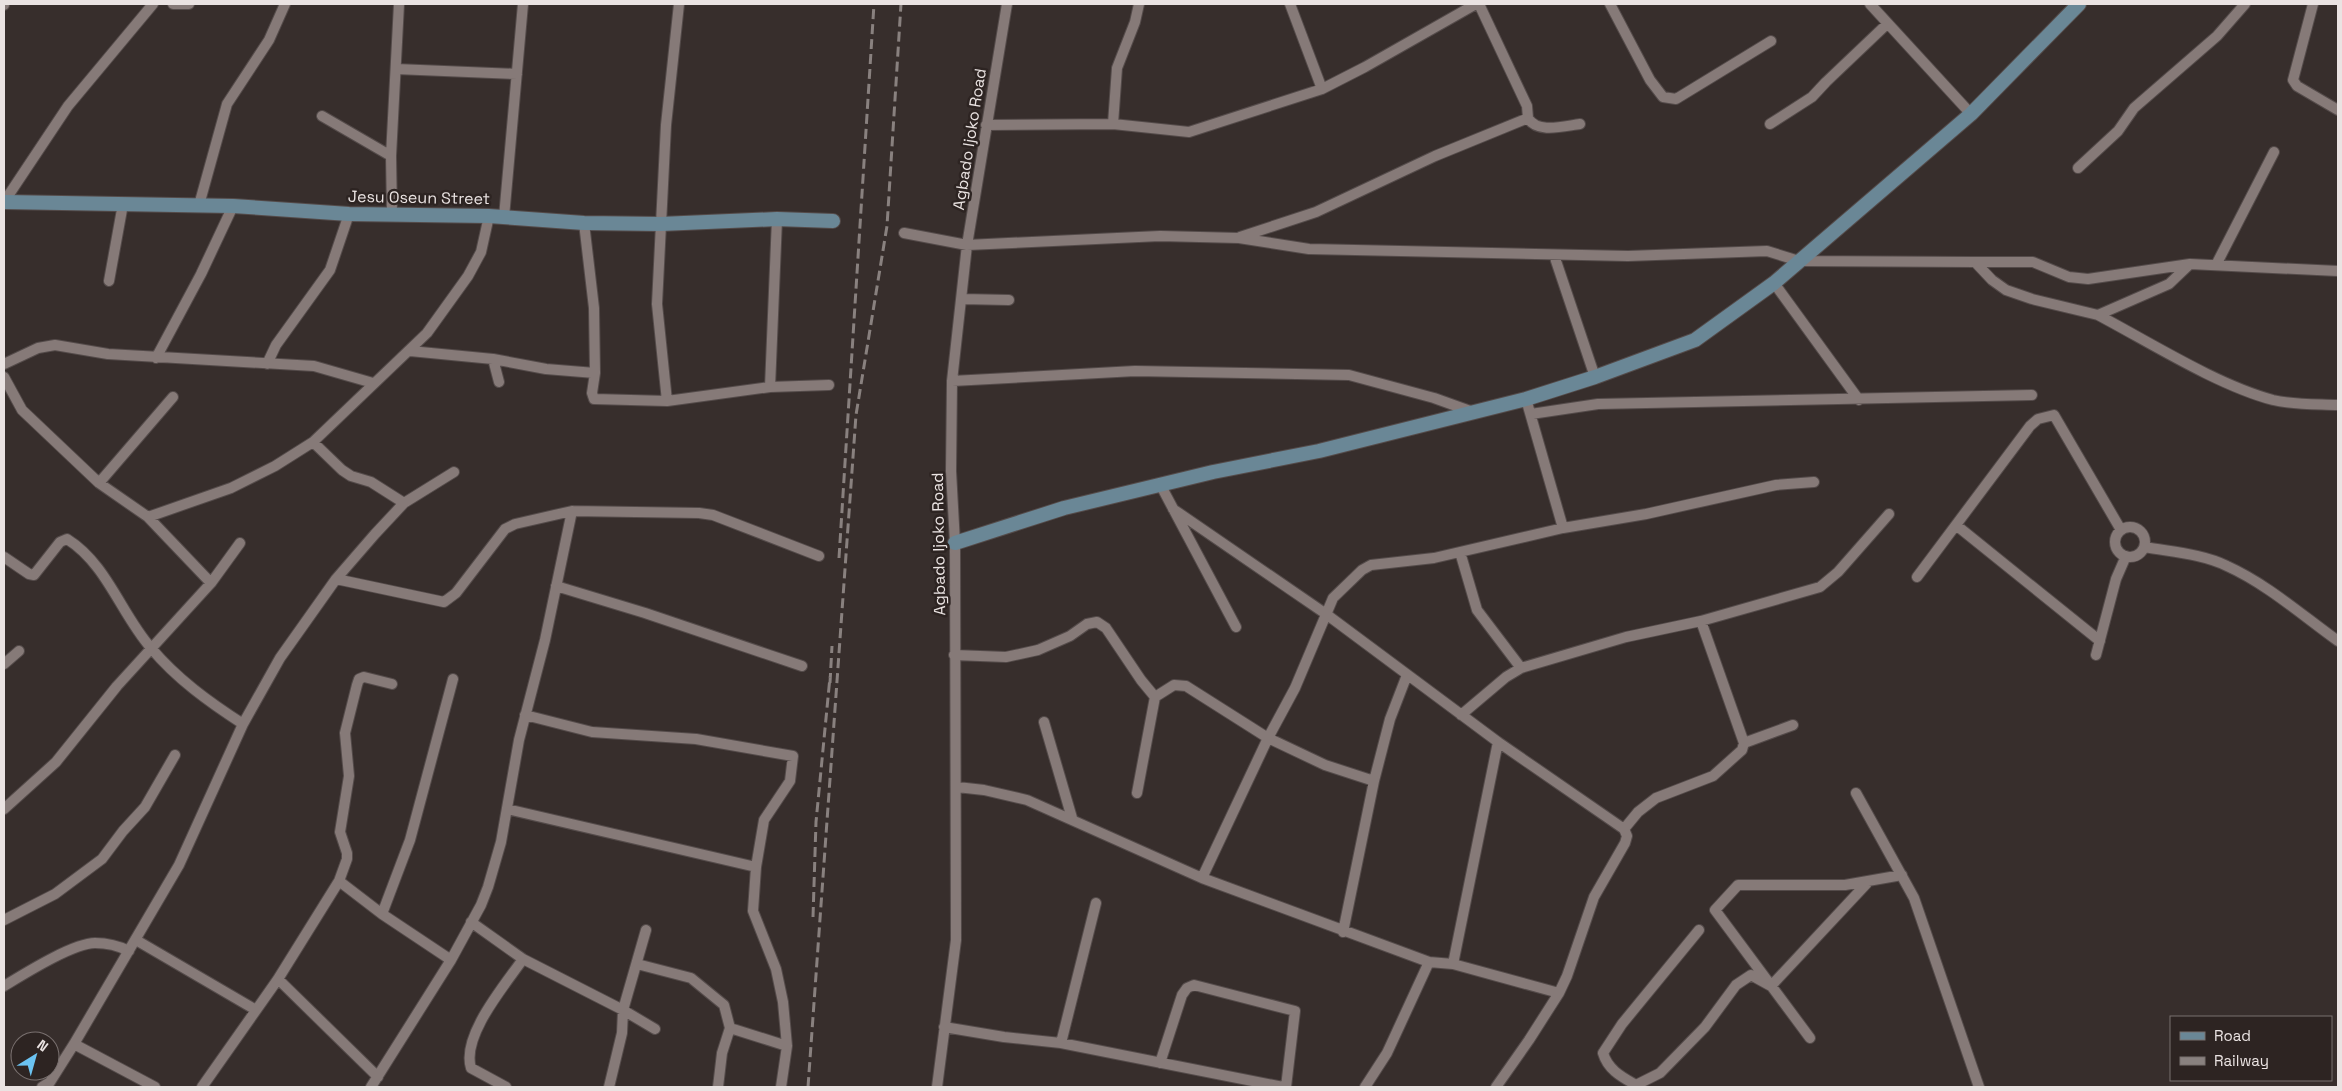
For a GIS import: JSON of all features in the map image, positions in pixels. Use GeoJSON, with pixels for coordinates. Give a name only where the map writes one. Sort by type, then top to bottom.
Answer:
{"type":"FeatureCollection","features":[{"type":"Feature","properties":{"kind":"main road"},"geometry":{"type":"LineString","coordinates":[[955,543],[1064,508],[1160,484],[1319,451],[1526,399],[1595,377],[1695,340],[1774,283],[1971,114],[2080,4]]}},
{"type":"Feature","properties":{"kind":"main road","name":"Jesu Oseun Street"},"geometry":{"type":"LineString","coordinates":[[4,202],[233,206],[349,214],[489,216],[584,223],[661,224],[777,219],[832,221]]}},
{"type":"Feature","properties":{"kind":"street"},"geometry":{"type":"LineString","coordinates":[[4,202],[68,106],[153,4]]}},
{"type":"Feature","properties":{"kind":"street"},"geometry":{"type":"LineString","coordinates":[[173,4],[189,4]]}},
{"type":"Feature","properties":{"kind":"street"},"geometry":{"type":"LineString","coordinates":[[199,205],[227,104],[269,40],[285,4]]}},
{"type":"Feature","properties":{"kind":"street"},"geometry":{"type":"LineString","coordinates":[[392,214],[392,156],[399,4]]}},
{"type":"Feature","properties":{"kind":"street"},"geometry":{"type":"LineString","coordinates":[[504,217],[523,4]]}},
{"type":"Feature","properties":{"kind":"street"},"geometry":{"type":"LineString","coordinates":[[667,401],[657,304],[666,125],[679,4]]}},
{"type":"Feature","properties":{"kind":"street","name":"Agbado Ijoko Road"},"geometry":{"type":"LineString","coordinates":[[936,1087],[954,962],[957,787],[954,655],[955,543],[950,471],[952,381],[967,245],[1007,4]]}},
{"type":"Feature","properties":{"kind":"street"},"geometry":{"type":"LineString","coordinates":[[1113,124],[1117,68],[1135,22],[1139,4]]}},
{"type":"Feature","properties":{"kind":"street"},"geometry":{"type":"LineString","coordinates":[[1290,4],[1322,89]]}},
{"type":"Feature","properties":{"kind":"street"},"geometry":{"type":"LineString","coordinates":[[986,124],[1113,124],[1189,132],[1322,89],[1365,68],[1477,4],[1527,106],[1528,118],[1532,124],[1539,127],[1580,124]]}},
{"type":"Feature","properties":{"kind":"street"},"geometry":{"type":"LineString","coordinates":[[1610,4],[1650,80],[1664,97],[1676,99],[1771,41]]}},
{"type":"Feature","properties":{"kind":"street"},"geometry":{"type":"LineString","coordinates":[[1872,4],[1971,114]]}},
{"type":"Feature","properties":{"kind":"street"},"geometry":{"type":"LineString","coordinates":[[2078,168],[2118,131],[2134,108],[2217,36],[2245,4]]}},
{"type":"Feature","properties":{"kind":"street"},"geometry":{"type":"LineString","coordinates":[[2313,4],[2293,80],[2297,86],[2338,110]]}},
{"type":"Feature","properties":{"kind":"street"},"geometry":{"type":"LineString","coordinates":[[1770,124],[1812,97],[1888,24]]}},
{"type":"Feature","properties":{"kind":"street"},"geometry":{"type":"LineString","coordinates":[[396,69],[517,74]]}},
{"type":"Feature","properties":{"kind":"street"},"geometry":{"type":"LineString","coordinates":[[322,116],[392,156]]}},
{"type":"Feature","properties":{"kind":"street"},"geometry":{"type":"LineString","coordinates":[[1239,238],[1316,212],[1435,156],[1528,118]]}},
{"type":"Feature","properties":{"kind":"street"},"geometry":{"type":"LineString","coordinates":[[2216,264],[2274,152]]}},
{"type":"Feature","properties":{"kind":"street"},"geometry":{"type":"LineString","coordinates":[[109,281],[123,204]]}},
{"type":"Feature","properties":{"kind":"street"},"geometry":{"type":"LineString","coordinates":[[156,358],[201,274],[233,206]]}},
{"type":"Feature","properties":{"kind":"street"},"geometry":{"type":"LineString","coordinates":[[267,364],[276,345],[330,270],[349,214]]}},
{"type":"Feature","properties":{"kind":"street"},"geometry":{"type":"LineString","coordinates":[[148,516],[232,488],[275,466],[313,442],[427,333],[468,276],[481,252],[489,216]]}},
{"type":"Feature","properties":{"kind":"street"},"geometry":{"type":"LineString","coordinates":[[770,387],[777,219]]}},
{"type":"Feature","properties":{"kind":"street"},"geometry":{"type":"LineString","coordinates":[[584,223],[594,308],[595,373],[592,393],[594,399],[667,401],[770,387],[829,385]]}},
{"type":"Feature","properties":{"kind":"street"},"geometry":{"type":"LineString","coordinates":[[904,233],[967,245],[1160,236],[1239,238],[1309,249],[1628,256],[1767,251],[1799,261],[2033,262],[2069,277],[2088,279],[2190,264],[2338,271]]}},
{"type":"Feature","properties":{"kind":"street"},"geometry":{"type":"LineString","coordinates":[[1554,255],[1595,377]]}},
{"type":"Feature","properties":{"kind":"street"},"geometry":{"type":"LineString","coordinates":[[1975,262],[1992,280],[2006,290],[2032,299],[2098,315],[2232,385],[2274,400],[2338,405]]}},
{"type":"Feature","properties":{"kind":"street"},"geometry":{"type":"LineString","coordinates":[[2098,315],[2169,284],[2190,264]]}},
{"type":"Feature","properties":{"kind":"street"},"geometry":{"type":"LineString","coordinates":[[1774,283],[1859,400]]}},
{"type":"Feature","properties":{"kind":"street"},"geometry":{"type":"LineString","coordinates":[[962,299],[1009,300]]}},
{"type":"Feature","properties":{"kind":"street"},"geometry":{"type":"LineString","coordinates":[[4,364],[38,348],[55,345],[108,354],[156,358],[314,366],[373,383]]}},
{"type":"Feature","properties":{"kind":"street"},"geometry":{"type":"LineString","coordinates":[[410,351],[493,359],[546,369],[595,373]]}},
{"type":"Feature","properties":{"kind":"street"},"geometry":{"type":"LineString","coordinates":[[493,359],[499,382]]}},
{"type":"Feature","properties":{"kind":"street"},"geometry":{"type":"LineString","coordinates":[[952,381],[1134,371],[1349,375],[1434,398],[1473,413]]}},
{"type":"Feature","properties":{"kind":"street"},"geometry":{"type":"LineString","coordinates":[[4,378],[22,410],[99,483],[148,516],[210,583]]}},
{"type":"Feature","properties":{"kind":"street"},"geometry":{"type":"LineString","coordinates":[[1531,414],[1598,404],[2032,395]]}},
{"type":"Feature","properties":{"kind":"street"},"geometry":{"type":"LineString","coordinates":[[99,483],[173,396]]}},
{"type":"Feature","properties":{"kind":"street"},"geometry":{"type":"LineString","coordinates":[[1526,399],[1563,528]]}},
{"type":"Feature","properties":{"kind":"street"},"geometry":{"type":"LineString","coordinates":[[1917,577],[2030,426],[2038,419],[2054,416],[2122,530]]}},
{"type":"Feature","properties":{"kind":"street"},"geometry":{"type":"LineString","coordinates":[[313,442],[342,470],[351,476],[371,482],[404,503]]}},
{"type":"Feature","properties":{"kind":"street"},"geometry":{"type":"LineString","coordinates":[[42,1087],[50,1082],[74,1044],[179,865],[243,724],[280,658],[336,579],[404,503],[454,472]]}},
{"type":"Feature","properties":{"kind":"street"},"geometry":{"type":"LineString","coordinates":[[1202,878],[1268,738],[1295,688],[1333,598],[1341,589],[1371,565],[1434,558],[1563,528],[1646,514],[1776,484],[1814,482]]}},
{"type":"Feature","properties":{"kind":"street"},"geometry":{"type":"LineString","coordinates":[[1160,484],[1236,627]]}},
{"type":"Feature","properties":{"kind":"street"},"geometry":{"type":"LineString","coordinates":[[1173,510],[1326,614],[1498,742],[1624,829],[1627,836],[1625,843],[1594,897],[1567,976],[1559,993],[1496,1087]]}},
{"type":"Feature","properties":{"kind":"street"},"geometry":{"type":"LineString","coordinates":[[336,579],[444,602],[456,593],[505,529],[531,520],[572,511],[639,511],[712,515],[819,556]]}},
{"type":"Feature","properties":{"kind":"street"},"geometry":{"type":"LineString","coordinates":[[371,1087],[451,960],[481,905],[501,842],[525,715],[545,640],[572,511]]}},
{"type":"Feature","properties":{"kind":"street"},"geometry":{"type":"LineString","coordinates":[[1461,715],[1506,677],[1521,668],[1626,638],[1701,621],[1820,587],[1838,572],[1888,514]]}},
{"type":"Feature","properties":{"kind":"street"},"geometry":{"type":"LineString","coordinates":[[1956,525],[2100,640]]}},
{"type":"Feature","properties":{"kind":"street"},"geometry":{"type":"LineString","coordinates":[[2130,527],[2139,530],[2145,537],[2145,547],[2135,556],[2126,556],[2118,551],[2115,542],[2122,530],[2130,527]]}},
{"type":"Feature","properties":{"kind":"street"},"geometry":{"type":"LineString","coordinates":[[4,556],[34,575],[60,542],[67,539],[82,548],[150,648],[201,697],[243,724]]}},
{"type":"Feature","properties":{"kind":"street"},"geometry":{"type":"LineString","coordinates":[[4,809],[56,762],[150,648],[210,583],[240,543]]}},
{"type":"Feature","properties":{"kind":"street"},"geometry":{"type":"LineString","coordinates":[[2145,547],[2212,560],[2228,566],[2279,598],[2338,641]]}},
{"type":"Feature","properties":{"kind":"street"},"geometry":{"type":"LineString","coordinates":[[1460,552],[1480,614],[1521,668]]}},
{"type":"Feature","properties":{"kind":"street"},"geometry":{"type":"LineString","coordinates":[[2096,655],[2116,579],[2126,556]]}},
{"type":"Feature","properties":{"kind":"street"},"geometry":{"type":"LineString","coordinates":[[556,586],[645,613],[802,666]]}},
{"type":"Feature","properties":{"kind":"street"},"geometry":{"type":"LineString","coordinates":[[1624,829],[1638,812],[1656,798],[1713,776],[1742,750],[1744,743],[1701,621]]}},
{"type":"Feature","properties":{"kind":"street"},"geometry":{"type":"LineString","coordinates":[[954,655],[1006,656],[1038,650],[1070,636],[1087,624],[1097,622],[1106,628],[1141,680],[1156,697]]}},
{"type":"Feature","properties":{"kind":"street"},"geometry":{"type":"LineString","coordinates":[[4,664],[19,651]]}},
{"type":"Feature","properties":{"kind":"street"},"geometry":{"type":"LineString","coordinates":[[1343,932],[1374,781],[1390,719],[1407,675]]}},
{"type":"Feature","properties":{"kind":"street"},"geometry":{"type":"LineString","coordinates":[[202,1087],[278,979],[338,881],[347,859],[347,853],[340,832],[349,776],[345,733],[357,685],[359,679],[364,677],[392,684]]}},
{"type":"Feature","properties":{"kind":"street"},"geometry":{"type":"LineString","coordinates":[[382,914],[410,840],[453,679]]}},
{"type":"Feature","properties":{"kind":"street"},"geometry":{"type":"LineString","coordinates":[[1137,793],[1156,697],[1174,685],[1180,684],[1268,738],[1325,765],[1374,781]]}},
{"type":"Feature","properties":{"kind":"street"},"geometry":{"type":"LineString","coordinates":[[525,715],[592,732],[696,739],[793,756],[790,781],[764,820],[756,866],[753,911],[776,969],[783,1002],[787,1046],[781,1087]]}},
{"type":"Feature","properties":{"kind":"street"},"geometry":{"type":"LineString","coordinates":[[1044,722],[1072,818]]}},
{"type":"Feature","properties":{"kind":"street"},"geometry":{"type":"LineString","coordinates":[[1744,743],[1793,725]]}},
{"type":"Feature","properties":{"kind":"street"},"geometry":{"type":"LineString","coordinates":[[1453,964],[1498,742]]}},
{"type":"Feature","properties":{"kind":"street"},"geometry":{"type":"LineString","coordinates":[[4,920],[55,894],[102,859],[123,831],[145,807],[175,754]]}},
{"type":"Feature","properties":{"kind":"street"},"geometry":{"type":"LineString","coordinates":[[957,787],[984,790],[1027,800],[1072,818],[1202,878],[1343,932],[1429,962],[1453,964],[1559,993]]}},
{"type":"Feature","properties":{"kind":"street"},"geometry":{"type":"LineString","coordinates":[[1856,793],[1914,898],[1979,1087]]}},
{"type":"Feature","properties":{"kind":"street"},"geometry":{"type":"LineString","coordinates":[[507,809],[756,866]]}},
{"type":"Feature","properties":{"kind":"street"},"geometry":{"type":"LineString","coordinates":[[1810,1038],[1715,910],[1738,885],[1845,885],[1902,875]]}},
{"type":"Feature","properties":{"kind":"street"},"geometry":{"type":"LineString","coordinates":[[338,881],[382,914],[451,960]]}},
{"type":"Feature","properties":{"kind":"street"},"geometry":{"type":"LineString","coordinates":[[1771,986],[1869,881]]}},
{"type":"Feature","properties":{"kind":"street"},"geometry":{"type":"LineString","coordinates":[[1061,1043],[1096,903]]}},
{"type":"Feature","properties":{"kind":"street"},"geometry":{"type":"LineString","coordinates":[[471,922],[523,959],[623,1010],[655,1029]]}},
{"type":"Feature","properties":{"kind":"street"},"geometry":{"type":"LineString","coordinates":[[609,1087],[622,1033],[623,1010],[646,930]]}},
{"type":"Feature","properties":{"kind":"street"},"geometry":{"type":"LineString","coordinates":[[1699,930],[1622,1024],[1604,1053],[1606,1061],[1617,1074],[1636,1084],[1660,1074],[1705,1028],[1736,985],[1750,975],[1771,986]]}},
{"type":"Feature","properties":{"kind":"street"},"geometry":{"type":"LineString","coordinates":[[136,940],[256,1010]]}},
{"type":"Feature","properties":{"kind":"street"},"geometry":{"type":"LineString","coordinates":[[4,986],[58,955],[94,942],[117,945],[129,951]]}},
{"type":"Feature","properties":{"kind":"street"},"geometry":{"type":"LineString","coordinates":[[506,1087],[471,1068],[468,1059],[469,1049],[475,1034],[493,1003],[523,959]]}},
{"type":"Feature","properties":{"kind":"street"},"geometry":{"type":"LineString","coordinates":[[1365,1087],[1387,1053],[1429,962]]}},
{"type":"Feature","properties":{"kind":"street"},"geometry":{"type":"LineString","coordinates":[[637,964],[691,978],[724,1006],[730,1028],[722,1053],[718,1087]]}},
{"type":"Feature","properties":{"kind":"street"},"geometry":{"type":"LineString","coordinates":[[278,979],[378,1078]]}},
{"type":"Feature","properties":{"kind":"street"},"geometry":{"type":"LineString","coordinates":[[1160,1063],[1182,995],[1186,988],[1194,985],[1295,1011],[1286,1087]]}},
{"type":"Feature","properties":{"kind":"street"},"geometry":{"type":"LineString","coordinates":[[730,1028],[787,1046]]}},
{"type":"Feature","properties":{"kind":"street"},"geometry":{"type":"LineString","coordinates":[[944,1028],[1061,1043],[1283,1087]]}},
{"type":"Feature","properties":{"kind":"street"},"geometry":{"type":"LineString","coordinates":[[74,1044],[154,1087]]}},
{"type":"Feature","properties":{"kind":"railway"},"geometry":{"type":"LineString","coordinates":[[839,558],[874,4]]}},
{"type":"Feature","properties":{"kind":"railway"},"geometry":{"type":"LineString","coordinates":[[808,1087],[856,415],[887,226],[901,4]]}},
{"type":"Feature","properties":{"kind":"railway"},"geometry":{"type":"LineString","coordinates":[[830,683],[832,646]]}},
{"type":"Feature","properties":{"kind":"railway"},"geometry":{"type":"LineString","coordinates":[[813,917],[816,822],[830,677]]}}]}
